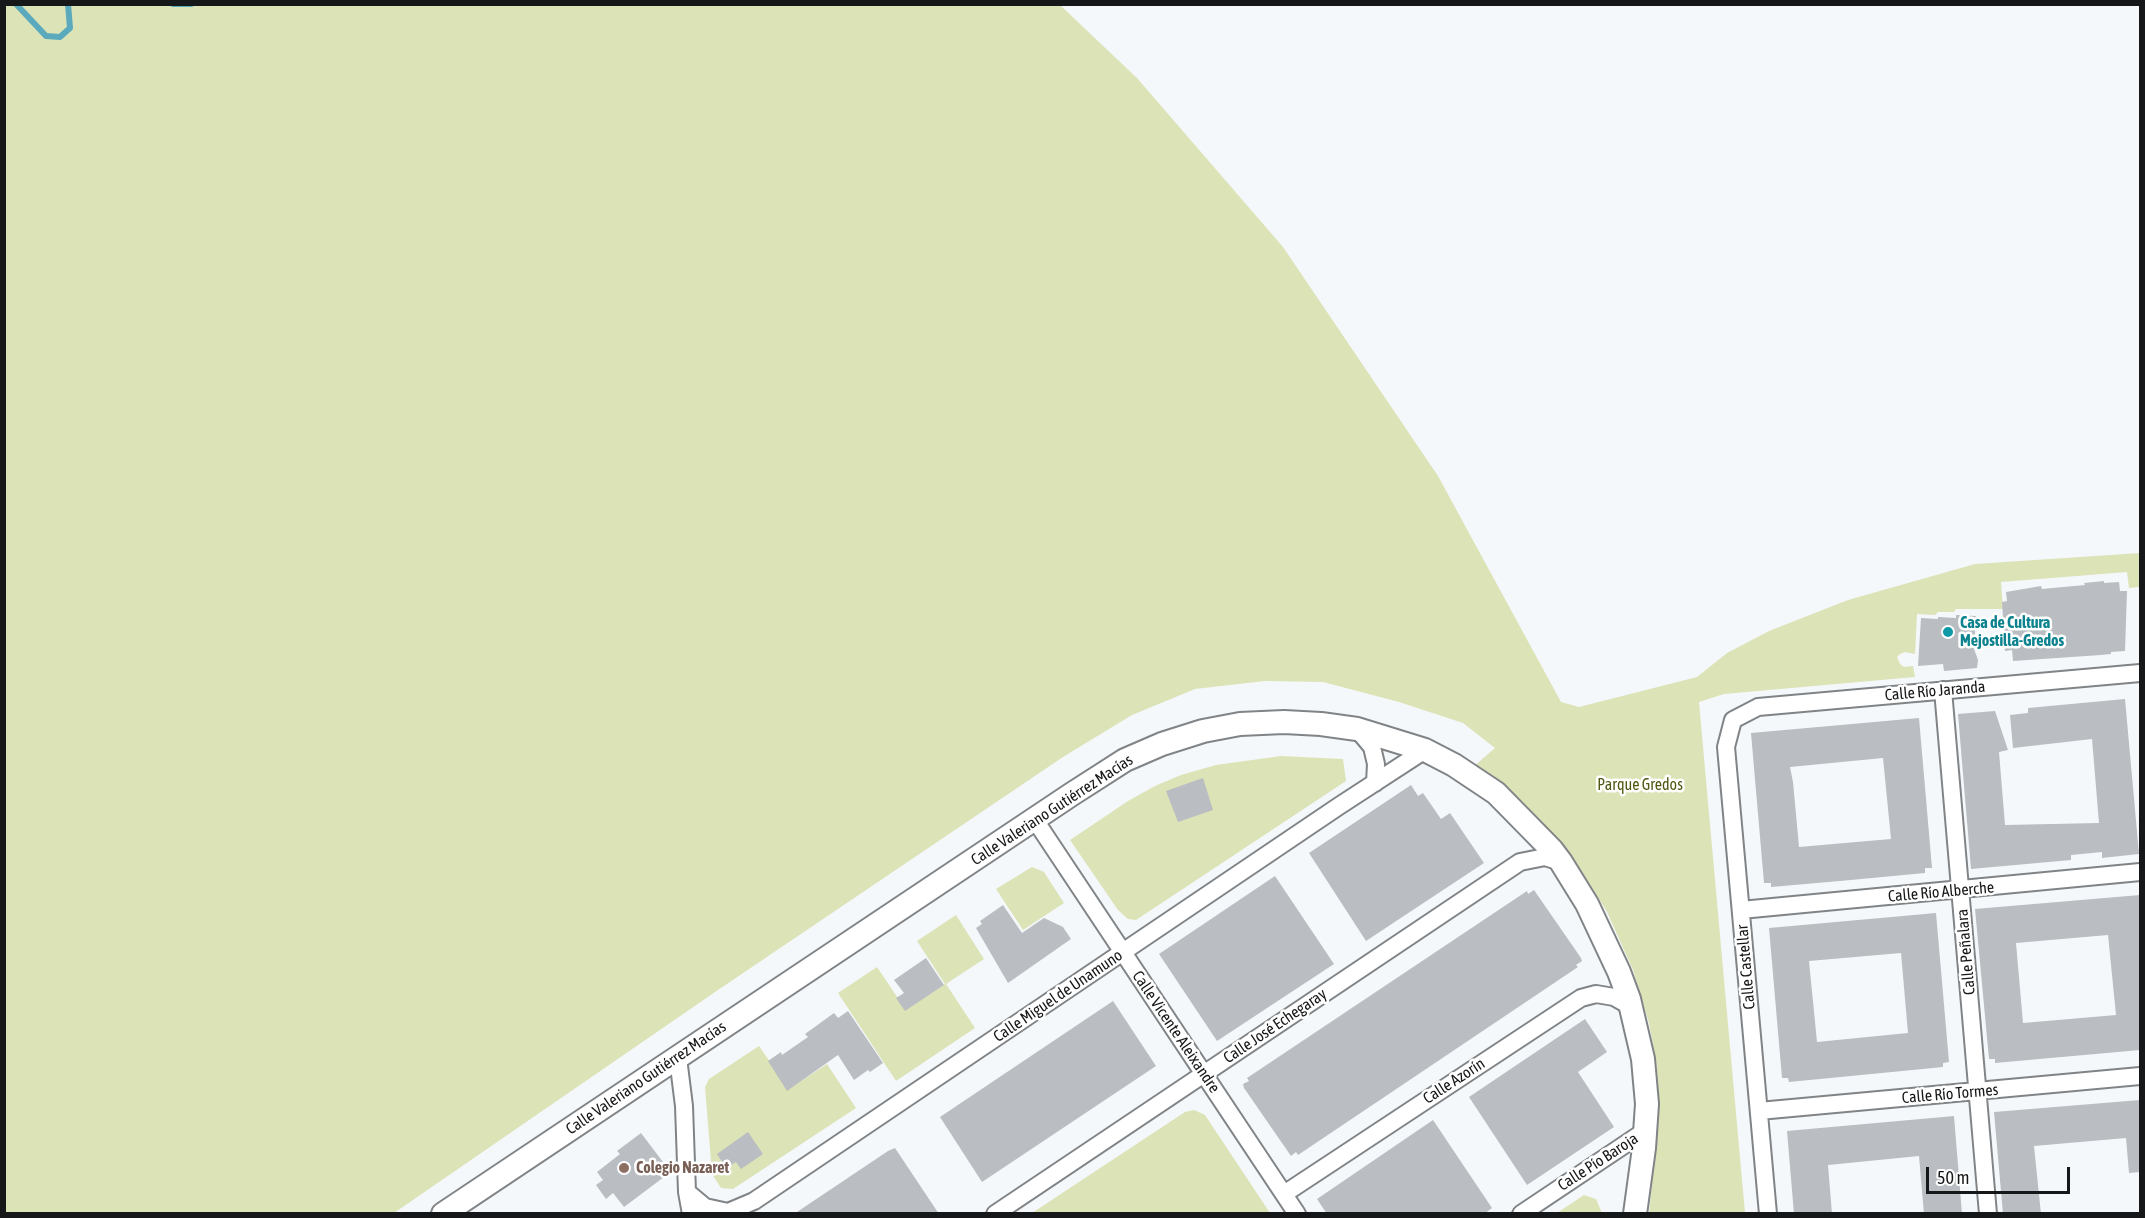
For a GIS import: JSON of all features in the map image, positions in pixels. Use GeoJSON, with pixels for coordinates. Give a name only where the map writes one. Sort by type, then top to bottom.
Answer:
{"type":"FeatureCollection","features":[{"type":"Feature","properties":{"kind":"main road","name":"Calle Valeriano Gutiérrez Macías"},"geometry":{"type":"LineString","coordinates":[[442,1214],[1125,760],[1162,744],[1203,731],[1240,724],[1284,722],[1358,729],[1425,750],[1454,765],[1496,793],[1561,862],[1604,936],[1619,972],[1643,1059],[1647,1104],[1635,1214]]}},
{"type":"Feature","properties":{"kind":"street","name":"Calle Río Jaranda"},"geometry":{"type":"LineString","coordinates":[[1733,720],[1758,707],[2140,673]]}},
{"type":"Feature","properties":{"kind":"street","name":"Calle Peñalara"},"geometry":{"type":"LineString","coordinates":[[1943,690],[1988,1214]]}},
{"type":"Feature","properties":{"kind":"street","name":"Calle Castellar"},"geometry":{"type":"LineString","coordinates":[[1733,720],[1726,747],[1768,1214]]}},
{"type":"Feature","properties":{"kind":"street"},"geometry":{"type":"LineString","coordinates":[[1358,729],[1372,747],[1376,764],[1375,783]]}},
{"type":"Feature","properties":{"kind":"street","name":"Calle Miguel de Unamuno"},"geometry":{"type":"LineString","coordinates":[[687,1192],[705,1207],[728,1212],[754,1201],[1425,750]]}},
{"type":"Feature","properties":{"kind":"street","name":"Calle Vicente Aleixandre"},"geometry":{"type":"LineString","coordinates":[[1035,820],[1297,1214]]}},
{"type":"Feature","properties":{"kind":"street","name":"Calle José Echegaray"},"geometry":{"type":"LineString","coordinates":[[995,1214],[1520,862],[1545,857],[1561,862]]}},
{"type":"Feature","properties":{"kind":"street","name":"Calle Río Alberche"},"geometry":{"type":"LineString","coordinates":[[1740,910],[2140,872]]}},
{"type":"Feature","properties":{"kind":"street","name":"Calle Azorín"},"geometry":{"type":"LineString","coordinates":[[1284,1194],[1581,998],[1596,994],[1614,997],[1630,1006]]}},
{"type":"Feature","properties":{"kind":"street"},"geometry":{"type":"LineString","coordinates":[[678,1058],[684,1106],[687,1192],[691,1214]]}},
{"type":"Feature","properties":{"kind":"street","name":"Calle Río Tormes"},"geometry":{"type":"LineString","coordinates":[[1759,1111],[2140,1076]]}},
{"type":"Feature","properties":{"kind":"street","name":"Calle Pío Baroja"},"geometry":{"type":"LineString","coordinates":[[1521,1214],[1645,1131]]}},
{"type":"Feature","properties":{"kind":"green space","name":"Parque Gredos"},"geometry":{"type":"Polygon","coordinates":[[[4,5],[1060,5],[1137,78],[1283,247],[1438,476],[1561,702],[1579,707],[1697,677],[1727,653],[1769,631],[1848,600],[1975,564],[2140,553],[2140,587],[2129,588],[2127,572],[2001,582],[2003,609],[1956,609],[1954,612],[1938,612],[1935,615],[1917,614],[1915,654],[1905,652],[1897,657],[1904,667],[1913,666],[1915,677],[1724,694],[1699,702],[1745,1213],[1649,1213],[1658,1124],[1657,1068],[1649,1023],[1633,970],[1607,912],[1581,870],[1549,831],[1473,767],[1495,748],[1463,723],[1399,702],[1323,682],[1265,681],[1195,689],[1132,715],[1063,757],[394,1213],[5,1213],[4,5]]]}},
{"type":"Feature","properties":{"kind":"green space"},"geometry":{"type":"Polygon","coordinates":[[[1281,756],[1343,759],[1346,781],[1136,920],[1128,919],[1118,910],[1070,840],[1128,801],[1181,775],[1216,765],[1281,756]]]}},
{"type":"Feature","properties":{"kind":"green space"},"geometry":{"type":"Polygon","coordinates":[[[1032,867],[1044,872],[1064,903],[1023,930],[996,889],[1032,867]]]}},
{"type":"Feature","properties":{"kind":"green space"},"geometry":{"type":"Polygon","coordinates":[[[956,915],[984,959],[946,984],[975,1028],[896,1081],[838,993],[877,967],[906,1010],[945,984],[917,941],[956,915]]]}},
{"type":"Feature","properties":{"kind":"green space"},"geometry":{"type":"Polygon","coordinates":[[[759,1046],[789,1089],[827,1064],[856,1108],[733,1189],[721,1188],[712,1174],[705,1087],[709,1079],[759,1046]]]}},
{"type":"Feature","properties":{"kind":"green space"},"geometry":{"type":"Polygon","coordinates":[[[1194,1110],[1205,1115],[1270,1213],[1032,1213],[1185,1112],[1194,1110]]]}},
{"type":"Feature","properties":{"kind":"green space"},"geometry":{"type":"Polygon","coordinates":[[[1584,1195],[1596,1199],[1602,1213],[1557,1213],[1584,1195]]]}},
{"type":"Feature","properties":{"kind":"building"},"geometry":{"type":"Polygon","coordinates":[[[2104,581],[2104,583],[2119,582],[2120,591],[2127,591],[2125,651],[2101,655],[2013,661],[2012,650],[2005,651],[2002,602],[2007,601],[2006,592],[2041,586],[2042,589],[2104,581]]]}},
{"type":"Feature","properties":{"kind":"building","name":"Casa de Cultura Mejostilla-Gredos"},"geometry":{"type":"Polygon","coordinates":[[[1956,615],[1976,616],[1974,649],[1978,660],[1977,668],[1944,671],[1943,664],[1918,666],[1921,618],[1956,618],[1956,615]]]}},
{"type":"Feature","properties":{"kind":"building"},"geometry":{"type":"Polygon","coordinates":[[[2125,699],[2139,854],[2102,858],[2102,852],[2071,855],[2071,860],[1971,869],[1958,714],[1995,711],[2008,750],[1999,752],[2005,825],[2099,823],[2092,739],[2013,748],[2010,715],[2028,713],[2028,708],[2125,699]]]}},
{"type":"Feature","properties":{"kind":"building"},"geometry":{"type":"Polygon","coordinates":[[[1919,718],[1932,868],[1925,868],[1925,873],[1840,881],[1771,887],[1771,883],[1764,883],[1751,733],[1919,718]],[[1883,758],[1790,767],[1799,847],[1891,839],[1883,758]]]}},
{"type":"Feature","properties":{"kind":"building"},"geometry":{"type":"Polygon","coordinates":[[[1203,778],[1213,810],[1178,822],[1166,791],[1203,778]]]}},
{"type":"Feature","properties":{"kind":"building"},"geometry":{"type":"Polygon","coordinates":[[[1411,785],[1418,796],[1423,793],[1441,819],[1450,813],[1484,863],[1366,941],[1309,853],[1411,785]]]}},
{"type":"Feature","properties":{"kind":"building"},"geometry":{"type":"Polygon","coordinates":[[[1275,876],[1334,964],[1217,1041],[1159,954],[1275,876]]]}},
{"type":"Feature","properties":{"kind":"building"},"geometry":{"type":"Polygon","coordinates":[[[1534,890],[1581,958],[1582,961],[1576,965],[1578,967],[1298,1155],[1296,1152],[1291,1156],[1244,1088],[1243,1084],[1249,1081],[1247,1078],[1527,891],[1528,894],[1534,890]]]}},
{"type":"Feature","properties":{"kind":"building"},"geometry":{"type":"Polygon","coordinates":[[[2140,895],[2140,1050],[1995,1063],[1995,1059],[1989,1059],[1975,909],[2140,895]],[[2108,935],[2016,943],[2023,1023],[2116,1015],[2108,935]]]}},
{"type":"Feature","properties":{"kind":"building"},"geometry":{"type":"Polygon","coordinates":[[[1003,905],[1022,933],[1044,918],[1063,927],[1071,939],[1008,983],[976,928],[982,924],[980,921],[1003,905]]]}},
{"type":"Feature","properties":{"kind":"building"},"geometry":{"type":"Polygon","coordinates":[[[1936,913],[1949,1062],[1943,1063],[1943,1067],[1789,1082],[1788,1078],[1782,1078],[1769,928],[1936,913]],[[1901,953],[1809,961],[1817,1042],[1908,1033],[1901,953]]]}},
{"type":"Feature","properties":{"kind":"building"},"geometry":{"type":"Polygon","coordinates":[[[926,958],[944,985],[905,1011],[896,998],[904,993],[894,980],[926,958]]]}},
{"type":"Feature","properties":{"kind":"building"},"geometry":{"type":"Polygon","coordinates":[[[1113,1001],[1156,1066],[982,1182],[940,1117],[1113,1001]]]}},
{"type":"Feature","properties":{"kind":"building"},"geometry":{"type":"Polygon","coordinates":[[[848,1011],[883,1063],[854,1080],[838,1055],[787,1091],[768,1061],[781,1052],[782,1055],[808,1037],[805,1034],[834,1013],[838,1018],[848,1011]]]}},
{"type":"Feature","properties":{"kind":"building"},"geometry":{"type":"Polygon","coordinates":[[[1585,1019],[1607,1052],[1578,1072],[1614,1127],[1527,1185],[1469,1097],[1585,1019]]]}},
{"type":"Feature","properties":{"kind":"building"},"geometry":{"type":"Polygon","coordinates":[[[2140,1100],[2140,1172],[2129,1173],[2126,1138],[2034,1146],[2041,1214],[2003,1214],[1994,1112],[2140,1100]]]}},
{"type":"Feature","properties":{"kind":"building"},"geometry":{"type":"Polygon","coordinates":[[[1954,1116],[1962,1214],[1924,1214],[1919,1156],[1828,1165],[1832,1214],[1794,1214],[1787,1131],[1954,1116]]]}},
{"type":"Feature","properties":{"kind":"building"},"geometry":{"type":"Polygon","coordinates":[[[1433,1120],[1492,1208],[1484,1214],[1327,1214],[1317,1199],[1433,1120]]]}},
{"type":"Feature","properties":{"kind":"building"},"geometry":{"type":"Polygon","coordinates":[[[748,1132],[763,1154],[741,1169],[736,1162],[726,1168],[717,1154],[748,1132]]]}},
{"type":"Feature","properties":{"kind":"building"},"geometry":{"type":"Polygon","coordinates":[[[641,1133],[663,1162],[657,1167],[664,1177],[624,1207],[613,1193],[606,1199],[596,1185],[603,1180],[597,1172],[620,1154],[617,1151],[641,1133]]]}},
{"type":"Feature","properties":{"kind":"building"},"geometry":{"type":"Polygon","coordinates":[[[895,1148],[939,1214],[794,1214],[888,1151],[895,1148]]]}},
{"type":"Feature","properties":{"kind":"waterway"},"geometry":{"type":"LineString","coordinates":[[16,4],[46,36],[60,37],[70,28],[68,4]]}},
{"type":"Feature","properties":{"kind":"waterway"},"geometry":{"type":"LineString","coordinates":[[173,4],[191,4]]}},
{"type":"Feature","properties":{"kind":"place","name":"Casa de Cultura Mejostilla-Gredos"},"geometry":{"type":"Point","coordinates":[1948,632]}},
{"type":"Feature","properties":{"kind":"place","name":"Colegio Nazaret"},"geometry":{"type":"Point","coordinates":[624,1168]}}]}
